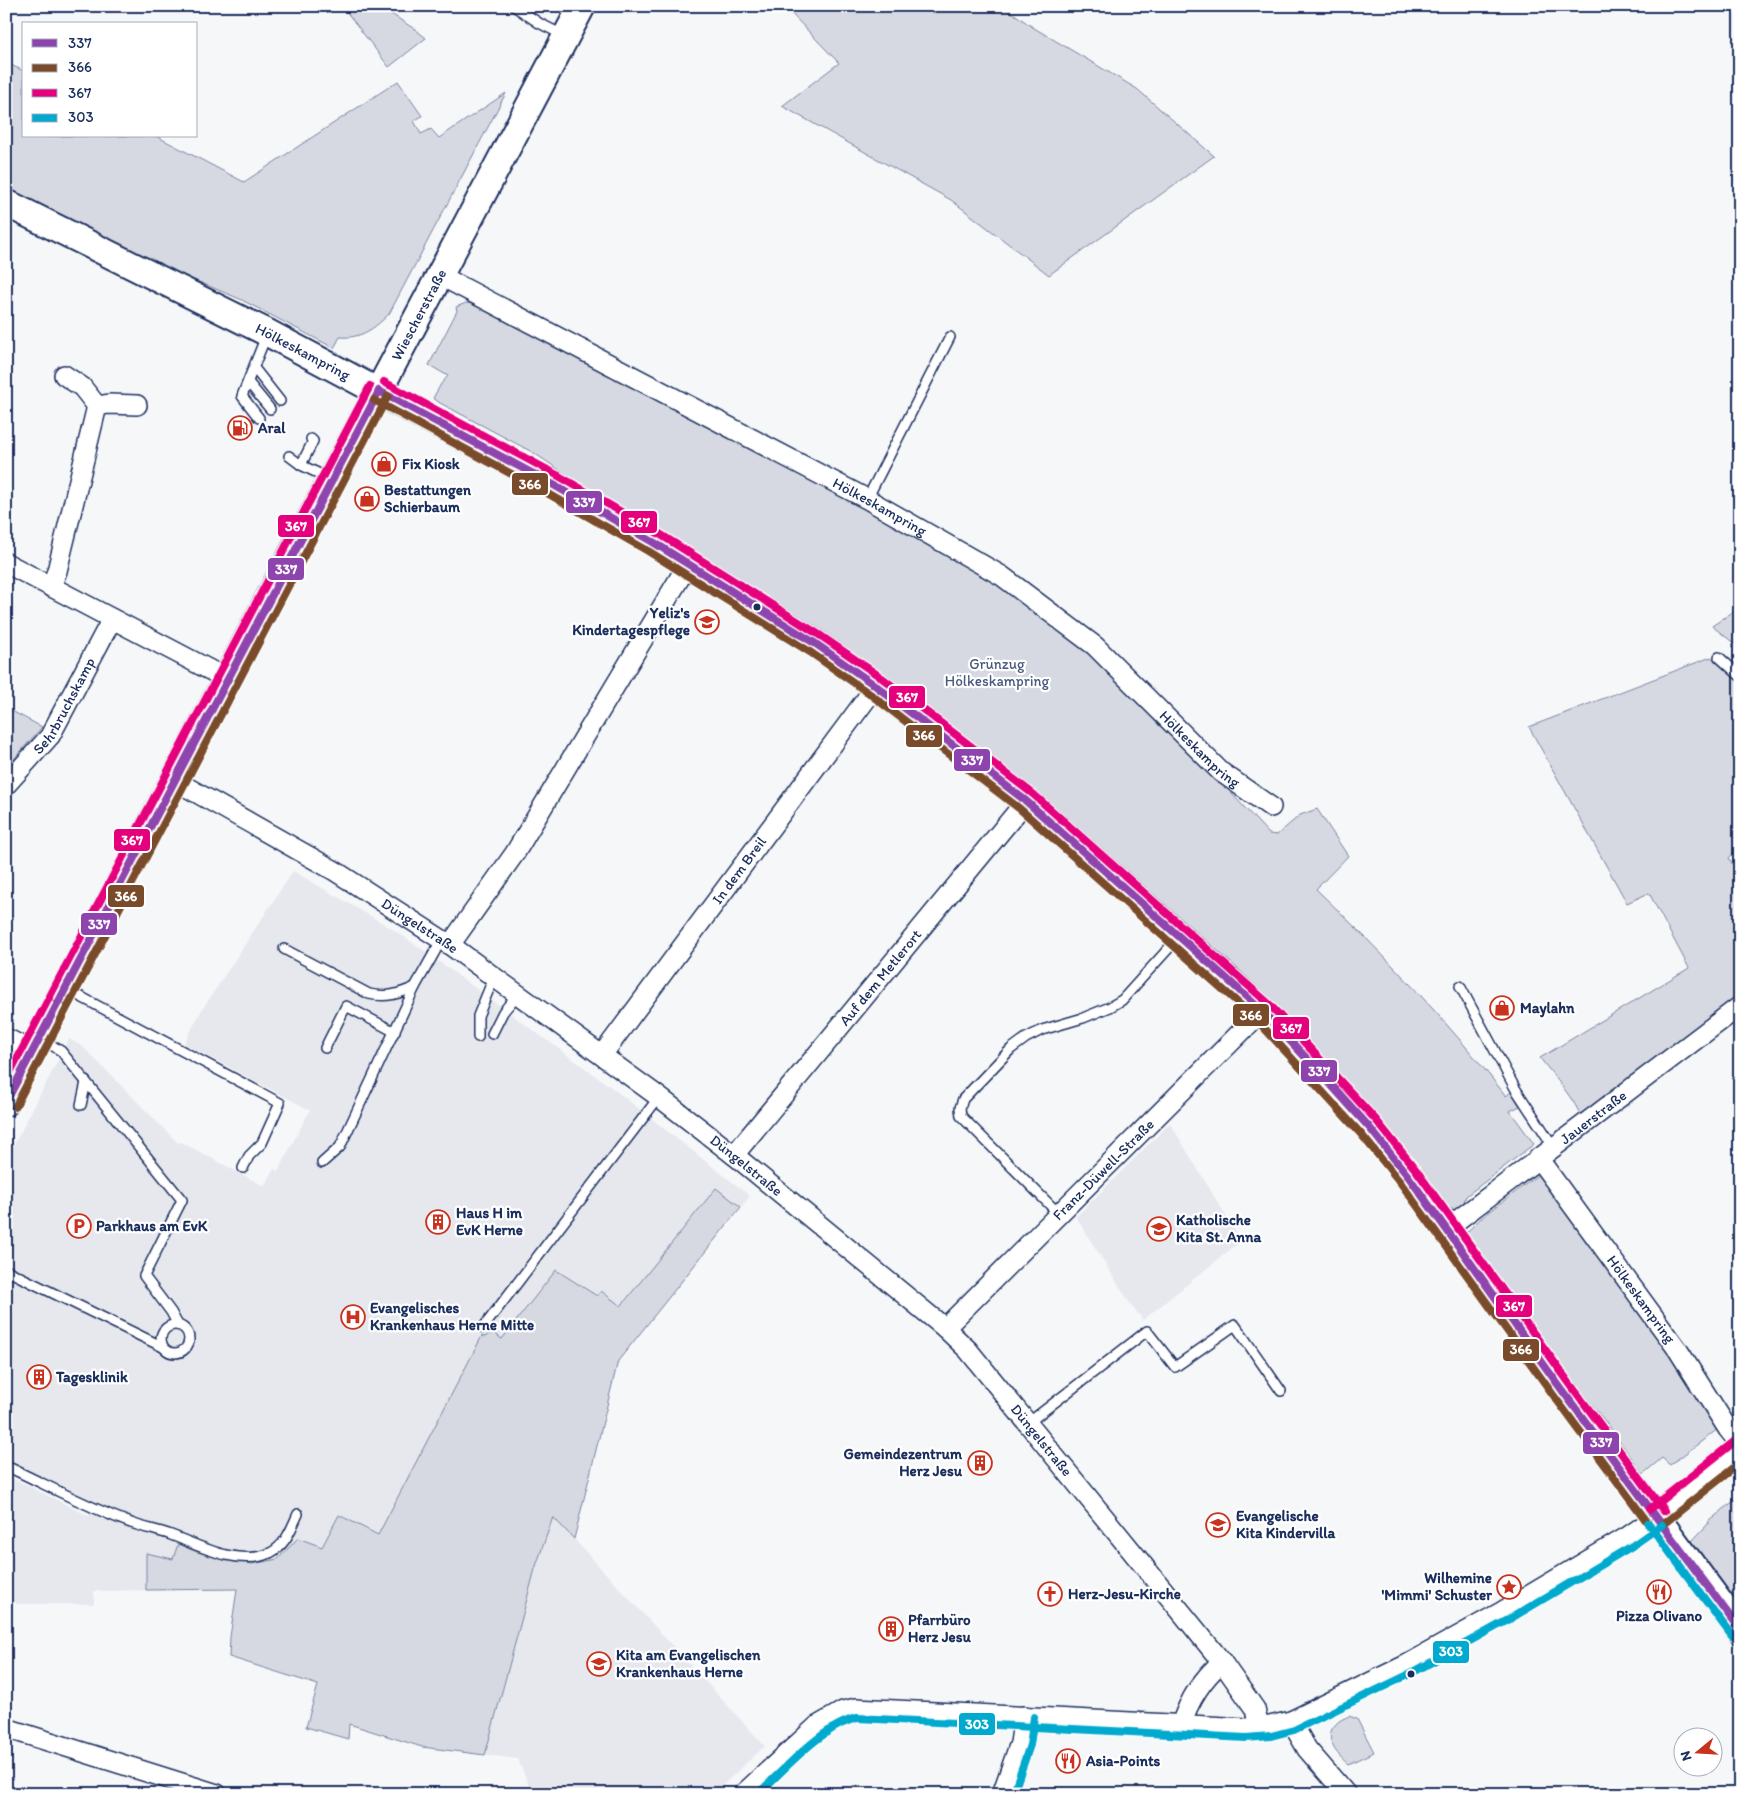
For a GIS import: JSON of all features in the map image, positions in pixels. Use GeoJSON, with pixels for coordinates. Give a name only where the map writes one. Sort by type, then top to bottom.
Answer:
{"type":"FeatureCollection","features":[{"type":"Feature","properties":{"kind":"street","name":"Wiescherstraße"},"geometry":{"type":"LineString","coordinates":[[6,1102],[566,37],[578,10]]}},
{"type":"Feature","properties":{"kind":"street","name":"Hölkeskampring"},"geometry":{"type":"LineString","coordinates":[[6,203],[268,333],[552,484],[688,564],[816,644],[876,686],[1026,801],[1180,936],[1262,1011],[1369,1126],[1408,1176],[1562,1390],[1740,1630]]}},
{"type":"Feature","properties":{"kind":"street","name":"Hölkeskampring"},"geometry":{"type":"LineString","coordinates":[[440,275],[867,499],[1002,576],[1095,646],[1221,772],[1270,807]]}},
{"type":"Feature","properties":{"kind":"street"},"geometry":{"type":"LineString","coordinates":[[64,375],[82,388],[97,406]]}},
{"type":"Feature","properties":{"kind":"street"},"geometry":{"type":"LineString","coordinates":[[97,406],[109,404],[137,405]]}},
{"type":"Feature","properties":{"kind":"street"},"geometry":{"type":"LineString","coordinates":[[51,587],[57,571],[97,406]]}},
{"type":"Feature","properties":{"kind":"street"},"geometry":{"type":"LineString","coordinates":[[6,563],[227,679]]}},
{"type":"Feature","properties":{"kind":"street"},"geometry":{"type":"LineString","coordinates":[[446,942],[515,853],[688,564]]}},
{"type":"Feature","properties":{"kind":"street","name":"Sehrbruchskamp"},"geometry":{"type":"LineString","coordinates":[[6,785],[50,736],[112,619]]}},
{"type":"Feature","properties":{"kind":"street","name":"In dem Breil"},"geometry":{"type":"LineString","coordinates":[[602,1055],[876,686]]}},
{"type":"Feature","properties":{"kind":"street","name":"Düngelstraße"},"geometry":{"type":"LineString","coordinates":[[174,780],[336,872],[446,942],[659,1097],[734,1155],[945,1328],[968,1350],[1222,1662],[1255,1709],[1259,1728]]}},
{"type":"Feature","properties":{"kind":"street","name":"Auf dem Metlerort"},"geometry":{"type":"LineString","coordinates":[[734,1155],[1026,801]]}},
{"type":"Feature","properties":{"kind":"street","name":"Jauerstraße"},"geometry":{"type":"LineString","coordinates":[[1446,1229],[1740,1006]]}},
{"type":"Feature","properties":{"kind":"street","name":"Franz-Düwell-Straße"},"geometry":{"type":"LineString","coordinates":[[945,1328],[1262,1011]]}},
{"type":"Feature","properties":{"kind":"street"},"geometry":{"type":"LineString","coordinates":[[6,1038],[36,1044]]}},
{"type":"Feature","properties":{"kind":"street","name":"Hölkeskampring"},"geometry":{"type":"LineString","coordinates":[[1538,1158],[1678,1350],[1728,1429],[1740,1444]]}},
{"type":"Feature","properties":{"kind":"street"},"geometry":{"type":"LineString","coordinates":[[743,1794],[817,1726],[844,1711],[856,1708],[1259,1728],[1280,1725],[1406,1665],[1496,1615],[1627,1537],[1656,1517],[1740,1450]]}},
{"type":"Feature","properties":{"kind":"street"},"geometry":{"type":"LineString","coordinates":[[1181,1724],[1187,1708],[1210,1672],[1222,1662]]}},
{"type":"Feature","properties":{"kind":"street"},"geometry":{"type":"LineString","coordinates":[[1002,1794],[1020,1743],[1024,1716]]}},
{"type":"Feature","properties":{"kind":"street"},"geometry":{"type":"LineString","coordinates":[[1291,1721],[1307,1749],[1346,1794]]}},
{"type":"Feature","properties":{"kind":"street"},"geometry":{"type":"LineString","coordinates":[[6,1728],[207,1792]]}},
{"type":"Feature","properties":{"kind":"lane"},"geometry":{"type":"LineString","coordinates":[[514,6],[539,23],[566,37]]}},
{"type":"Feature","properties":{"kind":"lane"},"geometry":{"type":"LineString","coordinates":[[259,418],[242,396],[268,333]]}},
{"type":"Feature","properties":{"kind":"lane"},"geometry":{"type":"LineString","coordinates":[[867,499],[950,337]]}},
{"type":"Feature","properties":{"kind":"lane"},"geometry":{"type":"LineString","coordinates":[[254,368],[280,401]]}},
{"type":"Feature","properties":{"kind":"lane"},"geometry":{"type":"LineString","coordinates":[[248,382],[270,409]]}},
{"type":"Feature","properties":{"kind":"lane"},"geometry":{"type":"LineString","coordinates":[[302,465],[313,441],[311,439]]}},
{"type":"Feature","properties":{"kind":"lane"},"geometry":{"type":"LineString","coordinates":[[300,447],[306,455]]}},
{"type":"Feature","properties":{"kind":"lane"},"geometry":{"type":"LineString","coordinates":[[290,456],[302,465],[332,480]]}},
{"type":"Feature","properties":{"kind":"lane"},"geometry":{"type":"LineString","coordinates":[[1719,656],[1740,676]]}},
{"type":"Feature","properties":{"kind":"lane"},"geometry":{"type":"LineString","coordinates":[[1058,1213],[962,1116],[960,1108],[963,1099],[1011,1049],[1026,1038],[1042,1030],[1083,1018],[1122,1000],[1180,936]]}},
{"type":"Feature","properties":{"kind":"lane"},"geometry":{"type":"LineString","coordinates":[[322,1162],[340,1147],[415,988],[446,942]]}},
{"type":"Feature","properties":{"kind":"lane"},"geometry":{"type":"LineString","coordinates":[[284,949],[369,994],[391,996],[415,988]]}},
{"type":"Feature","properties":{"kind":"lane"},"geometry":{"type":"LineString","coordinates":[[478,1037],[478,1016],[494,977]]}},
{"type":"Feature","properties":{"kind":"lane"},"geometry":{"type":"LineString","coordinates":[[1460,986],[1515,1088],[1553,1146]]}},
{"type":"Feature","properties":{"kind":"lane"},"geometry":{"type":"LineString","coordinates":[[65,989],[280,1103],[262,1143],[249,1156],[243,1168]]}},
{"type":"Feature","properties":{"kind":"lane"},"geometry":{"type":"LineString","coordinates":[[492,1034],[503,1012],[518,994]]}},
{"type":"Feature","properties":{"kind":"lane"},"geometry":{"type":"LineString","coordinates":[[325,1048],[346,1006],[395,1032]]}},
{"type":"Feature","properties":{"kind":"lane"},"geometry":{"type":"LineString","coordinates":[[36,1044],[60,1052],[182,1200],[144,1276],[171,1312],[178,1325]]}},
{"type":"Feature","properties":{"kind":"lane"},"geometry":{"type":"LineString","coordinates":[[81,1105],[86,1082]]}},
{"type":"Feature","properties":{"kind":"lane"},"geometry":{"type":"LineString","coordinates":[[483,1328],[659,1097]]}},
{"type":"Feature","properties":{"kind":"lane"},"geometry":{"type":"LineString","coordinates":[[6,1270],[34,1278],[173,1353],[179,1353],[188,1347],[190,1336],[183,1327],[178,1325],[167,1327],[161,1336],[163,1347]]}},
{"type":"Feature","properties":{"kind":"lane"},"geometry":{"type":"LineString","coordinates":[[1028,1423],[1147,1332],[1175,1367],[1234,1325],[1281,1390]]}},
{"type":"Feature","properties":{"kind":"lane"},"geometry":{"type":"LineString","coordinates":[[6,1466],[131,1524],[171,1535],[213,1552],[230,1555],[250,1557],[269,1553],[283,1544],[298,1514]]}},
{"type":"Feature","properties":{"kind":"shaded area","name":"Evangelisches Krankenhaus Herne Mitte"},"geometry":{"type":"Polygon","coordinates":[[[293,871],[391,928],[423,950],[611,1087],[750,1196],[618,1361],[574,1539],[765,1746],[713,1794],[532,1794],[518,1759],[422,1747],[349,1724],[348,1739],[306,1727],[318,1685],[229,1657],[237,1589],[94,1591],[94,1604],[16,1604],[16,1602],[6,1602],[6,1475],[89,1516],[89,1499],[6,1459],[6,1160],[69,1039],[82,1046],[178,1143],[181,1142],[264,1186],[274,1169],[278,1171],[310,1110],[184,1044],[200,1013],[293,871]]]}},
{"type":"Feature","properties":{"kind":"shaded area","name":"Katholische Kita St. Anna"},"geometry":{"type":"Polygon","coordinates":[[[1170,1123],[1241,1241],[1143,1320],[1131,1305],[1076,1217],[1170,1123]]]}},
{"type":"Feature","properties":{"kind":"green space"},"geometry":{"type":"Polygon","coordinates":[[[342,6],[379,6],[426,38],[389,67],[342,6]]]}},
{"type":"Feature","properties":{"kind":"green space"},"geometry":{"type":"Polygon","coordinates":[[[784,6],[1003,6],[1034,28],[1137,89],[1214,156],[1049,275],[951,200],[782,106],[839,63],[784,6]]]}},
{"type":"Feature","properties":{"kind":"green space"},"geometry":{"type":"Polygon","coordinates":[[[6,63],[22,70],[22,138],[160,138],[244,182],[398,81],[422,116],[414,121],[421,134],[431,129],[439,138],[506,93],[389,314],[367,332],[355,336],[340,337],[334,348],[240,299],[151,262],[6,187],[6,63]]]}},
{"type":"Feature","properties":{"kind":"green space","name":"Grünzug Hölkeskampring"},"geometry":{"type":"Polygon","coordinates":[[[466,303],[477,305],[888,521],[1004,589],[1081,646],[1172,729],[1269,834],[1277,835],[1300,815],[1317,809],[1348,856],[1316,889],[1415,989],[1506,1096],[1511,1092],[1520,1106],[1510,1111],[1534,1144],[1466,1196],[1462,1207],[1457,1210],[1447,1208],[1354,1092],[1310,1043],[1233,965],[1073,826],[815,626],[767,599],[671,538],[583,486],[534,453],[433,398],[448,376],[429,365],[457,311],[456,307],[466,303]]]}},
{"type":"Feature","properties":{"kind":"green space"},"geometry":{"type":"Polygon","coordinates":[[[1740,607],[1740,648],[1712,626],[1740,607]]]}},
{"type":"Feature","properties":{"kind":"green space"},"geometry":{"type":"Polygon","coordinates":[[[1711,657],[1740,683],[1740,846],[1729,858],[1740,878],[1740,997],[1580,1117],[1570,1097],[1540,1058],[1689,968],[1649,893],[1627,903],[1529,727],[1711,657]]]}},
{"type":"Feature","properties":{"kind":"green space"},"geometry":{"type":"Polygon","coordinates":[[[6,708],[42,727],[6,768],[6,708]]]}},
{"type":"Feature","properties":{"kind":"green space"},"geometry":{"type":"Polygon","coordinates":[[[1539,1174],[1684,1373],[1718,1429],[1670,1465],[1662,1458],[1643,1474],[1467,1237],[1466,1233],[1480,1219],[1539,1174]]]}},
{"type":"Feature","properties":{"kind":"green space"},"geometry":{"type":"Polygon","coordinates":[[[716,1188],[741,1207],[618,1361],[574,1539],[553,1517],[535,1569],[485,1755],[422,1747],[349,1724],[348,1739],[306,1727],[318,1685],[229,1657],[237,1589],[146,1590],[146,1553],[173,1559],[178,1544],[197,1552],[252,1564],[278,1559],[298,1538],[322,1547],[339,1515],[378,1535],[482,1336],[485,1337],[492,1332],[502,1339],[556,1270],[597,1296],[601,1291],[621,1306],[716,1188]]]}},
{"type":"Feature","properties":{"kind":"green space"},"geometry":{"type":"Polygon","coordinates":[[[1740,1496],[1740,1606],[1692,1541],[1709,1521],[1740,1496]]]}},
{"type":"Feature","properties":{"kind":"green space"},"geometry":{"type":"Polygon","coordinates":[[[1349,1716],[1357,1719],[1374,1752],[1348,1764],[1333,1746],[1330,1734],[1337,1723],[1349,1716]]]}},
{"type":"Feature","properties":{"kind":"transit line","name":"367"},"geometry":{"type":"LineString","coordinates":[[384,382],[557,475],[658,533],[821,636],[882,678],[1033,794],[1269,1004],[1376,1120],[1416,1170],[1664,1511]]}},
{"type":"Feature","properties":{"kind":"transit line","name":"367"},"geometry":{"type":"LineString","coordinates":[[6,1080],[370,386]]}},
{"type":"Feature","properties":{"kind":"transit line","name":"337"},"geometry":{"type":"LineString","coordinates":[[379,391],[552,484],[653,542],[816,644],[876,686],[1026,801],[1227,979],[1262,1011],[1326,1079],[1369,1127],[1408,1176],[1562,1390],[1740,1630]]}},
{"type":"Feature","properties":{"kind":"transit line","name":"337"},"geometry":{"type":"LineString","coordinates":[[6,1102],[379,391]]}},
{"type":"Feature","properties":{"kind":"transit line","name":"366"},"geometry":{"type":"LineString","coordinates":[[15,1107],[388,396]]}},
{"type":"Feature","properties":{"kind":"transit line","name":"366"},"geometry":{"type":"LineString","coordinates":[[374,400],[547,493],[648,551],[810,652],[870,694],[1020,809],[1255,1018],[1361,1134],[1400,1182],[1648,1523]]}},
{"type":"Feature","properties":{"kind":"transit line","name":"367"},"geometry":{"type":"LineString","coordinates":[[1650,1509],[1734,1442]]}},
{"type":"Feature","properties":{"kind":"transit line","name":"366"},"geometry":{"type":"LineString","coordinates":[[1662,1525],[1740,1463]]}},
{"type":"Feature","properties":{"kind":"transit line","name":"303"},"geometry":{"type":"LineString","coordinates":[[1648,1523],[1732,1636]]}},
{"type":"Feature","properties":{"kind":"transit line","name":"303"},"geometry":{"type":"LineString","coordinates":[[758,1794],[817,1739],[844,1723],[857,1718],[1246,1738],[1271,1736],[1294,1730],[1410,1674],[1508,1620],[1632,1546],[1662,1525]]}},
{"type":"Feature","properties":{"kind":"transit line","name":"303"},"geometry":{"type":"LineString","coordinates":[[1013,1794],[1030,1745],[1034,1717]]}},
{"type":"Feature","properties":{"kind":"place","name":"Aral"},"geometry":{"type":"Point","coordinates":[240,428]}},
{"type":"Feature","properties":{"kind":"place","name":"Fix Kiosk"},"geometry":{"type":"Point","coordinates":[384,464]}},
{"type":"Feature","properties":{"kind":"place","name":"Bestattungen Schierbaum"},"geometry":{"type":"Point","coordinates":[367,499]}},
{"type":"Feature","properties":{"kind":"place","name":"Yeliz's Kindertagespflege"},"geometry":{"type":"Point","coordinates":[707,622]}},
{"type":"Feature","properties":{"kind":"place","name":"Maylahn"},"geometry":{"type":"Point","coordinates":[1502,1008]}},
{"type":"Feature","properties":{"kind":"place","name":"Haus H im EvK Herne"},"geometry":{"type":"Point","coordinates":[438,1222]}},
{"type":"Feature","properties":{"kind":"place","name":"Parkhaus am EvK"},"geometry":{"type":"Point","coordinates":[79,1226]}},
{"type":"Feature","properties":{"kind":"place","name":"Katholische Kita St. Anna"},"geometry":{"type":"Point","coordinates":[1159,1229]}},
{"type":"Feature","properties":{"kind":"place","name":"Evangelisches Krankenhaus Herne Mitte"},"geometry":{"type":"Point","coordinates":[353,1317]}},
{"type":"Feature","properties":{"kind":"place","name":"Tagesklinik"},"geometry":{"type":"Point","coordinates":[39,1377]}},
{"type":"Feature","properties":{"kind":"place","name":"Gemeindezentrum Herz Jesu"},"geometry":{"type":"Point","coordinates":[980,1463]}},
{"type":"Feature","properties":{"kind":"place","name":"Evangelische Kita Kindervilla"},"geometry":{"type":"Point","coordinates":[1218,1525]}},
{"type":"Feature","properties":{"kind":"place","name":"Wilhemine 'Mimmi' Schuster"},"geometry":{"type":"Point","coordinates":[1509,1587]}},
{"type":"Feature","properties":{"kind":"place","name":"Pizza Olivano"},"geometry":{"type":"Point","coordinates":[1659,1592]}},
{"type":"Feature","properties":{"kind":"place","name":"Herz-Jesu-Kirche"},"geometry":{"type":"Point","coordinates":[1050,1594]}},
{"type":"Feature","properties":{"kind":"place","name":"Pfarrbüro Herz Jesu"},"geometry":{"type":"Point","coordinates":[891,1629]}},
{"type":"Feature","properties":{"kind":"place","name":"Kita am Evangelischen Krankenhaus Herne"},"geometry":{"type":"Point","coordinates":[599,1664]}},
{"type":"Feature","properties":{"kind":"place","name":"Asia-Points"},"geometry":{"type":"Point","coordinates":[1068,1761]}}]}
